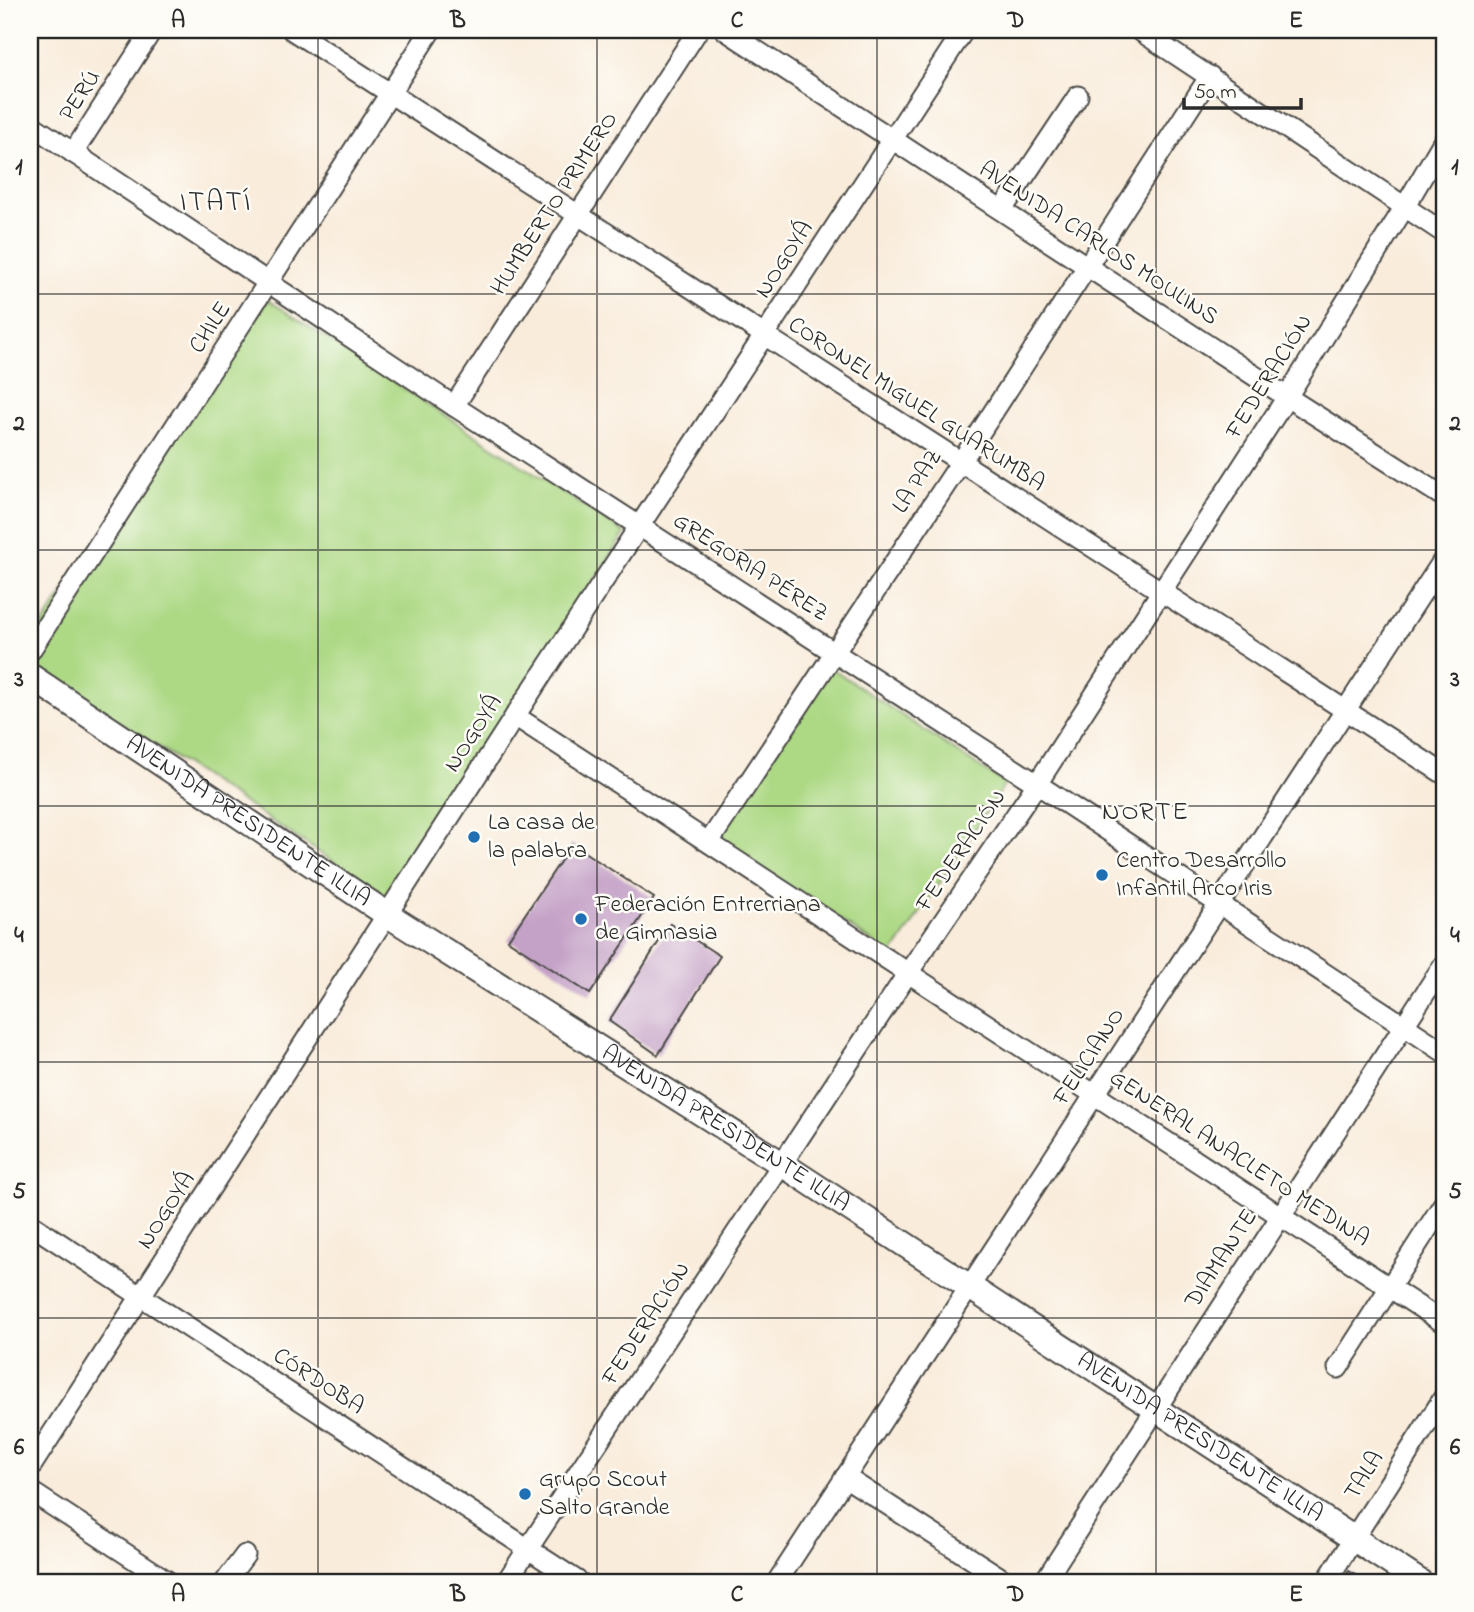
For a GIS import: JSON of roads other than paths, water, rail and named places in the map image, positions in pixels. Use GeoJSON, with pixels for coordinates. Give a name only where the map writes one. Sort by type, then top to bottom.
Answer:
{"type":"FeatureCollection","features":[{"type":"Feature","properties":{"kind":"main road","name":"AVENIDA PRESIDENTE ILLIA"},"geometry":{"type":"LineString","coordinates":[[30,676],[388,915],[782,1164],[1420,1582]]}},
{"type":"Feature","properties":{"kind":"street","name":"PERÚ"},"geometry":{"type":"LineString","coordinates":[[73,153],[152,30]]}},
{"type":"Feature","properties":{"kind":"street","name":"CORONEL MIGUEL GUARUMBA"},"geometry":{"type":"LineString","coordinates":[[292,30],[1444,774]]}},
{"type":"Feature","properties":{"kind":"street","name":"CHILE"},"geometry":{"type":"LineString","coordinates":[[30,651],[431,30]]}},
{"type":"Feature","properties":{"kind":"street","name":"HUMBERTO PRIMERO"},"geometry":{"type":"LineString","coordinates":[[454,405],[698,30]]}},
{"type":"Feature","properties":{"kind":"street","name":"AVENIDA CARLOS MOULINS"},"geometry":{"type":"LineString","coordinates":[[725,30],[1444,497]]}},
{"type":"Feature","properties":{"kind":"street"},"geometry":{"type":"LineString","coordinates":[[1139,30],[1444,233]]}},
{"type":"Feature","properties":{"kind":"street","name":"NOGOYÁ"},"geometry":{"type":"LineString","coordinates":[[30,1468],[515,716],[892,139],[955,33]]}},
{"type":"Feature","properties":{"kind":"street","name":"LA PAZ"},"geometry":{"type":"LineString","coordinates":[[709,842],[961,462],[1210,76]]}},
{"type":"Feature","properties":{"kind":"street"},"geometry":{"type":"LineString","coordinates":[[1002,210],[1078,96]]}},
{"type":"Feature","properties":{"kind":"street","name":"GREGORIA PÉREZ"},"geometry":{"type":"LineString","coordinates":[[30,124],[454,405],[1444,1052]]}},
{"type":"Feature","properties":{"kind":"street","name":"FEDERACIÓN"},"geometry":{"type":"LineString","coordinates":[[506,1582],[908,972],[1037,784],[1287,397],[1444,140]]}},
{"type":"Feature","properties":{"kind":"street","name":"FELICIANO"},"geometry":{"type":"LineString","coordinates":[[777,1582],[1444,559]]}},
{"type":"Feature","properties":{"kind":"street","name":"GENERAL ANACLETO MEDINA"},"geometry":{"type":"LineString","coordinates":[[515,716],[1444,1323]]}},
{"type":"Feature","properties":{"kind":"street","name":"DIAMANTE"},"geometry":{"type":"LineString","coordinates":[[1044,1582],[1444,964]]}},
{"type":"Feature","properties":{"kind":"street"},"geometry":{"type":"LineString","coordinates":[[1338,1368],[1444,1203]]}},
{"type":"Feature","properties":{"kind":"street","name":"CÓRDOBA"},"geometry":{"type":"LineString","coordinates":[[30,1224],[579,1582]]}},
{"type":"Feature","properties":{"kind":"street","name":"TALA"},"geometry":{"type":"LineString","coordinates":[[1326,1582],[1444,1397]]}},
{"type":"Feature","properties":{"kind":"street"},"geometry":{"type":"LineString","coordinates":[[845,1477],[1007,1582]]}},
{"type":"Feature","properties":{"kind":"street"},"geometry":{"type":"LineString","coordinates":[[30,1491],[169,1582]]}},
{"type":"Feature","properties":{"kind":"street"},"geometry":{"type":"LineString","coordinates":[[225,1582],[244,1555]]}},
{"type":"Feature","properties":{"kind":"place","name":"La casa de la palabra"},"geometry":{"type":"Point","coordinates":[474,837]}},
{"type":"Feature","properties":{"kind":"place","name":"Centro Desarrollo Infantil Arco Iris"},"geometry":{"type":"Point","coordinates":[1102,875]}},
{"type":"Feature","properties":{"kind":"place","name":"Federación Entrerriana de Gimnasia"},"geometry":{"type":"Point","coordinates":[581,919]}},
{"type":"Feature","properties":{"kind":"place","name":"Grupo Scout Salto Grande"},"geometry":{"type":"Point","coordinates":[525,1494]}},
{"type":"Feature","properties":{"kind":"district","name":"ITATÍ"},"geometry":{"type":"Point","coordinates":[216,203]}},
{"type":"Feature","properties":{"kind":"district","name":"NORTE"},"geometry":{"type":"Point","coordinates":[1146,813]}}]}
